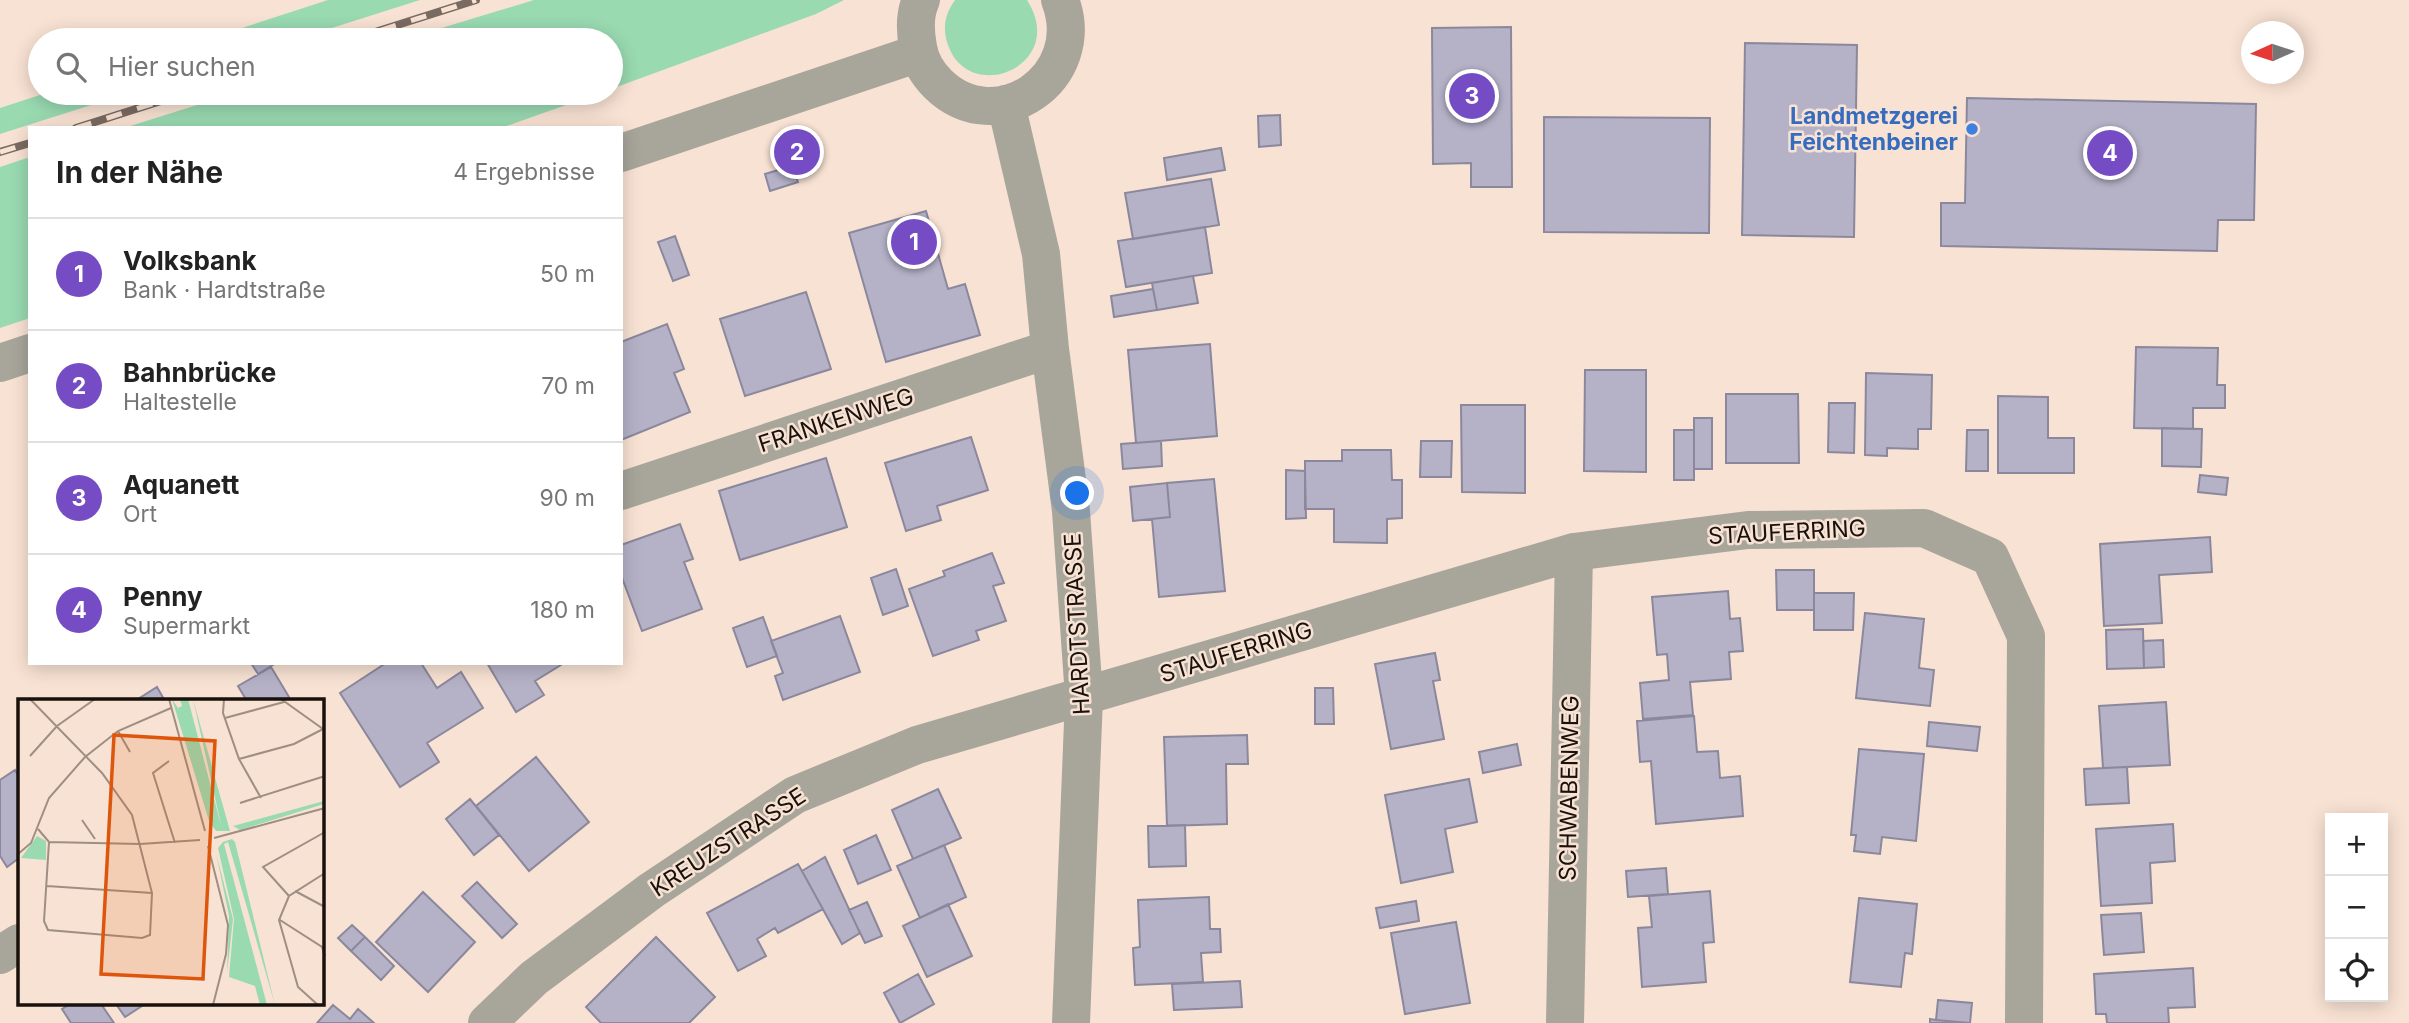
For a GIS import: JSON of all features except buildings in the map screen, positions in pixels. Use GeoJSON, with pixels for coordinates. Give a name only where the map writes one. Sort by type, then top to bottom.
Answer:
{"type":"FeatureCollection","features":[{"type":"Feature","properties":{"kind":"street"},"geometry":{"type":"LineString","coordinates":[[921,0],[915,29],[919,53],[929,74],[945,91],[967,102],[990,106],[1006,104],[1034,93],[1051,78],[1062,58],[1073,4]]}},
{"type":"Feature","properties":{"kind":"street"},"geometry":{"type":"LineString","coordinates":[[623,152],[919,53]]}},
{"type":"Feature","properties":{"kind":"street","name":"HARDTSTRASSE"},"geometry":{"type":"LineString","coordinates":[[1006,104],[1041,254],[1071,511],[1084,697],[1071,1023]]}},
{"type":"Feature","properties":{"kind":"street","name":"FRANKENWEG"},"geometry":{"type":"LineString","coordinates":[[623,490],[1050,349]]}},
{"type":"Feature","properties":{"kind":"street"},"geometry":{"type":"LineString","coordinates":[[0,363],[28,354]]}},
{"type":"Feature","properties":{"kind":"street","name":"STAUFERRING"},"geometry":{"type":"LineString","coordinates":[[1084,697],[1574,552],[1748,530],[1924,527],[1990,557],[2026,636],[2024,1023]]}},
{"type":"Feature","properties":{"kind":"street","name":"SCHWABENWEG"},"geometry":{"type":"LineString","coordinates":[[1565,1023],[1574,552]]}},
{"type":"Feature","properties":{"kind":"street","name":"KREUZSTRASSE"},"geometry":{"type":"LineString","coordinates":[[487,1023],[545,970],[652,890],[794,795],[917,745],[1084,697]]}},
{"type":"Feature","properties":{"kind":"street"},"geometry":{"type":"LineString","coordinates":[[0,955],[18,944]]}},
{"type":"Feature","properties":{"kind":"green space"},"geometry":{"type":"Polygon","coordinates":[[[328,0],[420,0],[332,28],[242,28],[328,0]]]}},
{"type":"Feature","properties":{"kind":"green space"},"geometry":{"type":"Polygon","coordinates":[[[534,0],[844,0],[816,14],[623,85],[623,28],[442,28],[534,0]]]}},
{"type":"Feature","properties":{"kind":"green space"},"geometry":{"type":"Polygon","coordinates":[[[955,0],[1027,0],[1037,23],[1035,43],[1026,59],[1011,70],[993,75],[975,73],[959,63],[948,45],[945,33],[947,16],[955,0]]]}},
{"type":"Feature","properties":{"kind":"green space"},"geometry":{"type":"Polygon","coordinates":[[[28,99],[28,105],[91,105],[0,134],[0,108],[28,99]]]}},
{"type":"Feature","properties":{"kind":"green space"},"geometry":{"type":"Polygon","coordinates":[[[197,105],[566,105],[507,126],[130,126],[197,105]]]}},
{"type":"Feature","properties":{"kind":"green space"},"geometry":{"type":"Polygon","coordinates":[[[28,158],[28,319],[0,328],[0,167],[28,158]]]}},
{"type":"Feature","properties":{"kind":"railway"},"geometry":{"type":"LineString","coordinates":[[388,28],[476,0]]}},
{"type":"Feature","properties":{"kind":"railway"},"geometry":{"type":"LineString","coordinates":[[82,126],[148,105]]}},
{"type":"Feature","properties":{"kind":"railway"},"geometry":{"type":"LineString","coordinates":[[0,152],[28,144]]}},
{"type":"Feature","properties":{"kind":"place","name":"Aquanett"},"geometry":{"type":"Point","coordinates":[1472,96]}},
{"type":"Feature","properties":{"kind":"place","name":"Landmetzgerei Feichtenbeiner"},"geometry":{"type":"Point","coordinates":[1972,129]}},
{"type":"Feature","properties":{"kind":"place","name":"Bahnbrücke"},"geometry":{"type":"Point","coordinates":[797,152]}},
{"type":"Feature","properties":{"kind":"place","name":"Penny"},"geometry":{"type":"Point","coordinates":[2110,153]}},
{"type":"Feature","properties":{"kind":"place","name":"Volksbank"},"geometry":{"type":"Point","coordinates":[914,242]}}]}
